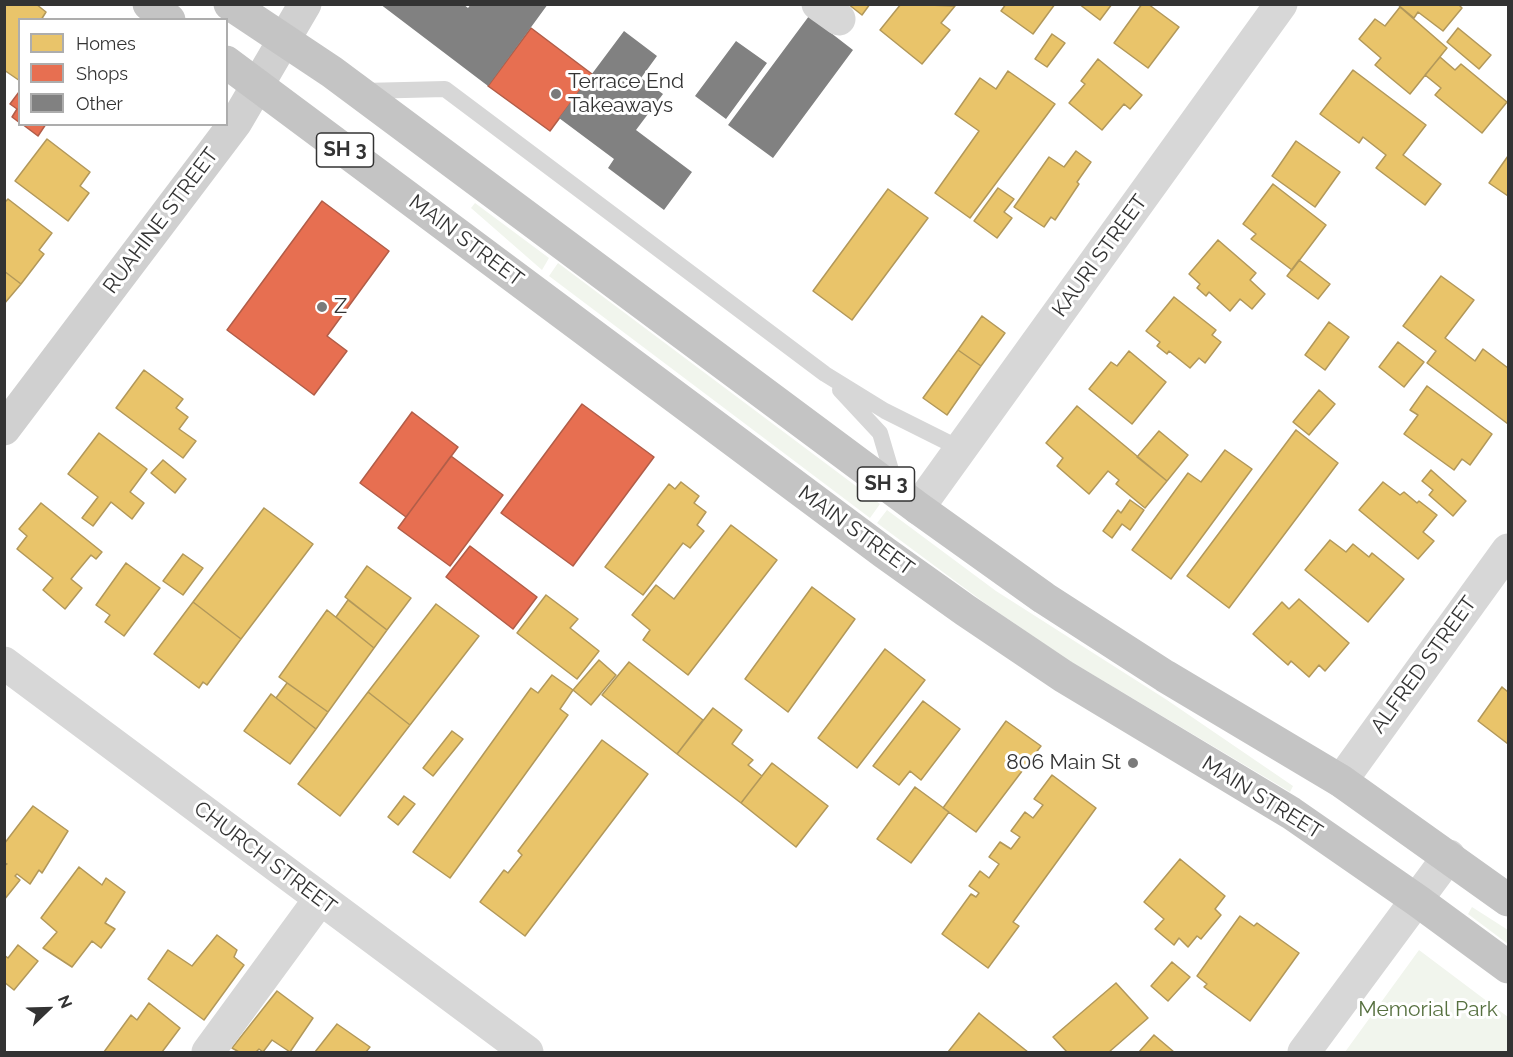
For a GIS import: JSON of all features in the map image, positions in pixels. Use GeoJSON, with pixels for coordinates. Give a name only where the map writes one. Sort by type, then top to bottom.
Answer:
{"type":"FeatureCollection","features":[{"type":"Feature","properties":{"kind":"highway"},"geometry":{"type":"LineString","coordinates":[[149,4],[166,18]]}},
{"type":"Feature","properties":{"kind":"highway","name":"SH 3"},"geometry":{"type":"LineString","coordinates":[[230,4],[357,91],[908,500],[1044,598],[1137,658],[1341,781],[1509,900]]}},
{"type":"Feature","properties":{"kind":"highway","name":"MAIN STREET"},"geometry":{"type":"LineString","coordinates":[[228,63],[885,553],[965,610],[1063,676],[1291,813],[1509,967]]}},
{"type":"Feature","properties":{"kind":"street","name":"RUAHINE STREET"},"geometry":{"type":"LineString","coordinates":[[4,429],[236,122],[304,4]]}},
{"type":"Feature","properties":{"kind":"street","name":"KAURI STREET"},"geometry":{"type":"LineString","coordinates":[[908,500],[961,448],[1281,4]]}},
{"type":"Feature","properties":{"kind":"street","name":"ALFRED STREET"},"geometry":{"type":"LineString","coordinates":[[1341,781],[1509,550]]}},
{"type":"Feature","properties":{"kind":"street","name":"CHURCH STREET"},"geometry":{"type":"LineString","coordinates":[[4,663],[527,1053]]}},
{"type":"Feature","properties":{"kind":"street"},"geometry":{"type":"LineString","coordinates":[[1304,1053],[1449,856]]}},
{"type":"Feature","properties":{"kind":"street"},"geometry":{"type":"LineString","coordinates":[[208,1053],[320,899]]}},
{"type":"Feature","properties":{"kind":"lane"},"geometry":{"type":"LineString","coordinates":[[357,91],[445,89],[825,374],[885,411],[961,448]]}},
{"type":"Feature","properties":{"kind":"lane"},"geometry":{"type":"LineString","coordinates":[[825,374],[880,433],[908,500]]}},
{"type":"Feature","properties":{"kind":"green space"},"geometry":{"type":"Polygon","coordinates":[[[475,203],[549,258],[542,270],[471,208],[475,203]]]}},
{"type":"Feature","properties":{"kind":"green space"},"geometry":{"type":"Polygon","coordinates":[[[558,263],[880,504],[870,518],[549,276],[558,263]]]}},
{"type":"Feature","properties":{"kind":"green space"},"geometry":{"type":"Polygon","coordinates":[[[887,510],[996,591],[1167,700],[1293,786],[1290,792],[1068,660],[986,604],[877,523],[887,510]]]}},
{"type":"Feature","properties":{"kind":"green space"},"geometry":{"type":"Polygon","coordinates":[[[1472,907],[1508,930],[1508,944],[1468,914],[1472,907]]]}},
{"type":"Feature","properties":{"kind":"green space","name":"Memorial Park"},"geometry":{"type":"Polygon","coordinates":[[[1419,950],[1508,1017],[1508,1052],[1345,1052],[1419,950]]]}},
{"type":"Feature","properties":{"kind":"building: Homes"},"geometry":{"type":"Polygon","coordinates":[[[4,4],[36,4],[46,12],[42,18],[18,18],[18,80],[4,70],[4,4]]]}},
{"type":"Feature","properties":{"kind":"building: Homes"},"geometry":{"type":"Polygon","coordinates":[[[848,4],[870,4],[862,15],[848,4]]]}},
{"type":"Feature","properties":{"kind":"building: Homes"},"geometry":{"type":"Polygon","coordinates":[[[901,4],[955,6],[941,23],[950,30],[922,64],[880,30],[901,4]]]}},
{"type":"Feature","properties":{"kind":"building: Homes"},"geometry":{"type":"Polygon","coordinates":[[[1006,4],[1055,4],[1033,34],[1001,11],[1006,4]]]}},
{"type":"Feature","properties":{"kind":"building: Homes"},"geometry":{"type":"Polygon","coordinates":[[[1079,4],[1112,4],[1100,20],[1079,4]]]}},
{"type":"Feature","properties":{"kind":"building: Homes"},"geometry":{"type":"Polygon","coordinates":[[[1142,4],[1148,4],[1179,27],[1148,68],[1114,43],[1142,4]]]}},
{"type":"Feature","properties":{"kind":"building: Homes"},"geometry":{"type":"Polygon","coordinates":[[[1397,4],[1461,4],[1462,8],[1443,31],[1418,12],[1414,18],[1397,4]]]}},
{"type":"Feature","properties":{"kind":"building: Homes"},"geometry":{"type":"Polygon","coordinates":[[[1400,7],[1447,48],[1410,94],[1375,65],[1381,58],[1359,39],[1375,19],[1385,26],[1400,7]]]}},
{"type":"Feature","properties":{"kind":"building: Homes"},"geometry":{"type":"Polygon","coordinates":[[[1458,28],[1491,55],[1479,69],[1447,42],[1458,28]]]}},
{"type":"Feature","properties":{"kind":"building: Homes"},"geometry":{"type":"Polygon","coordinates":[[[1052,34],[1065,43],[1047,67],[1035,59],[1052,34]]]}},
{"type":"Feature","properties":{"kind":"building: Homes"},"geometry":{"type":"Polygon","coordinates":[[[1440,57],[1455,70],[1461,64],[1507,102],[1482,133],[1435,95],[1441,88],[1425,75],[1440,57]]]}},
{"type":"Feature","properties":{"kind":"building: Homes"},"geometry":{"type":"Polygon","coordinates":[[[1098,59],[1142,95],[1130,109],[1124,104],[1102,130],[1069,103],[1085,84],[1081,81],[1098,59]]]}},
{"type":"Feature","properties":{"kind":"building: Homes"},"geometry":{"type":"Polygon","coordinates":[[[1353,70],[1426,125],[1403,155],[1441,184],[1425,205],[1376,168],[1386,155],[1363,137],[1359,143],[1320,114],[1353,70]]]}},
{"type":"Feature","properties":{"kind":"building: Homes"},"geometry":{"type":"Polygon","coordinates":[[[1008,71],[1055,104],[970,218],[935,193],[979,131],[955,114],[980,78],[996,89],[1008,71]]]}},
{"type":"Feature","properties":{"kind":"building: Homes"},"geometry":{"type":"Polygon","coordinates":[[[47,139],[90,172],[80,186],[89,193],[68,221],[15,181],[47,139]]]}},
{"type":"Feature","properties":{"kind":"building: Homes"},"geometry":{"type":"Polygon","coordinates":[[[1296,141],[1340,172],[1315,207],[1272,176],[1296,141]]]}},
{"type":"Feature","properties":{"kind":"building: Homes"},"geometry":{"type":"Polygon","coordinates":[[[1076,151],[1091,162],[1055,220],[1051,217],[1044,227],[1014,207],[1049,157],[1064,167],[1076,151]]]}},
{"type":"Feature","properties":{"kind":"building: Homes"},"geometry":{"type":"Polygon","coordinates":[[[1508,156],[1508,196],[1489,183],[1508,156]]]}},
{"type":"Feature","properties":{"kind":"building: Homes"},"geometry":{"type":"Polygon","coordinates":[[[1273,184],[1326,225],[1292,270],[1251,239],[1256,234],[1243,224],[1273,184]]]}},
{"type":"Feature","properties":{"kind":"building: Homes"},"geometry":{"type":"Polygon","coordinates":[[[998,188],[1014,199],[1004,212],[1012,218],[997,238],[974,221],[998,188]]]}},
{"type":"Feature","properties":{"kind":"building: Homes"},"geometry":{"type":"Polygon","coordinates":[[[888,189],[928,218],[852,320],[813,291],[888,189]]]}},
{"type":"Feature","properties":{"kind":"building: Homes"},"geometry":{"type":"Polygon","coordinates":[[[8,199],[52,233],[39,250],[44,254],[21,284],[4,271],[4,203],[8,199]]]}},
{"type":"Feature","properties":{"kind":"building: Homes"},"geometry":{"type":"Polygon","coordinates":[[[1218,240],[1256,273],[1250,280],[1265,294],[1252,309],[1240,299],[1230,311],[1209,292],[1206,296],[1197,288],[1200,284],[1189,274],[1218,240]]]}},
{"type":"Feature","properties":{"kind":"building: Homes"},"geometry":{"type":"Polygon","coordinates":[[[1299,260],[1330,284],[1318,299],[1287,276],[1299,260]]]}},
{"type":"Feature","properties":{"kind":"building: Homes"},"geometry":{"type":"Polygon","coordinates":[[[4,271],[21,284],[4,304],[4,271]]]}},
{"type":"Feature","properties":{"kind":"building: Homes"},"geometry":{"type":"Polygon","coordinates":[[[1441,276],[1474,300],[1445,338],[1475,361],[1483,349],[1508,368],[1508,424],[1427,363],[1436,351],[1403,326],[1441,276]]]}},
{"type":"Feature","properties":{"kind":"building: Homes"},"geometry":{"type":"Polygon","coordinates":[[[1174,297],[1216,330],[1212,335],[1221,342],[1205,363],[1199,358],[1190,368],[1169,351],[1167,354],[1157,346],[1160,342],[1146,331],[1174,297]]]}},
{"type":"Feature","properties":{"kind":"building: Homes"},"geometry":{"type":"Polygon","coordinates":[[[982,316],[1005,333],[981,366],[958,350],[982,316]]]}},
{"type":"Feature","properties":{"kind":"building: Homes"},"geometry":{"type":"Polygon","coordinates":[[[1329,322],[1349,337],[1325,370],[1305,355],[1329,322]]]}},
{"type":"Feature","properties":{"kind":"building: Homes"},"geometry":{"type":"Polygon","coordinates":[[[1398,342],[1424,362],[1404,387],[1379,367],[1398,342]]]}},
{"type":"Feature","properties":{"kind":"building: Homes"},"geometry":{"type":"Polygon","coordinates":[[[958,350],[981,366],[947,415],[923,398],[958,350]]]}},
{"type":"Feature","properties":{"kind":"building: Homes"},"geometry":{"type":"Polygon","coordinates":[[[1129,351],[1166,382],[1132,424],[1089,389],[1111,362],[1117,366],[1129,351]]]}},
{"type":"Feature","properties":{"kind":"building: Homes"},"geometry":{"type":"Polygon","coordinates":[[[144,370],[183,399],[176,408],[188,417],[179,429],[196,441],[183,458],[116,408],[144,370]]]}},
{"type":"Feature","properties":{"kind":"building: Homes"},"geometry":{"type":"Polygon","coordinates":[[[1427,386],[1492,434],[1470,465],[1462,459],[1454,470],[1404,434],[1418,415],[1410,410],[1427,386]]]}},
{"type":"Feature","properties":{"kind":"building: Homes"},"geometry":{"type":"Polygon","coordinates":[[[1319,390],[1335,404],[1309,435],[1293,422],[1319,390]]]}},
{"type":"Feature","properties":{"kind":"building: Homes"},"geometry":{"type":"Polygon","coordinates":[[[1077,406],[1167,481],[1145,508],[1116,484],[1119,480],[1108,471],[1089,494],[1057,466],[1063,458],[1046,443],[1077,406]]]}},
{"type":"Feature","properties":{"kind":"building: Homes"},"geometry":{"type":"Polygon","coordinates":[[[1296,430],[1338,463],[1229,608],[1187,576],[1296,430]]]}},
{"type":"Feature","properties":{"kind":"building: Homes"},"geometry":{"type":"Polygon","coordinates":[[[1159,431],[1188,455],[1167,481],[1137,457],[1159,431]]]}},
{"type":"Feature","properties":{"kind":"building: Homes"},"geometry":{"type":"Polygon","coordinates":[[[99,433],[147,469],[130,492],[144,503],[132,519],[111,502],[93,526],[82,518],[98,497],[68,474],[99,433]]]}},
{"type":"Feature","properties":{"kind":"building: Homes"},"geometry":{"type":"Polygon","coordinates":[[[1225,450],[1252,469],[1171,579],[1132,550],[1188,473],[1201,482],[1225,450]]]}},
{"type":"Feature","properties":{"kind":"building: Homes"},"geometry":{"type":"Polygon","coordinates":[[[163,460],[186,479],[175,493],[151,473],[163,460]]]}},
{"type":"Feature","properties":{"kind":"building: Homes"},"geometry":{"type":"Polygon","coordinates":[[[1431,470],[1466,501],[1453,516],[1429,495],[1433,490],[1422,481],[1431,470]]]}},
{"type":"Feature","properties":{"kind":"building: Homes"},"geometry":{"type":"Polygon","coordinates":[[[681,482],[699,496],[694,503],[706,512],[697,525],[704,531],[690,548],[683,543],[643,595],[605,567],[669,484],[675,489],[681,482]]]}},
{"type":"Feature","properties":{"kind":"building: Homes"},"geometry":{"type":"Polygon","coordinates":[[[1383,482],[1400,495],[1404,492],[1417,503],[1419,501],[1437,515],[1423,532],[1434,541],[1418,559],[1359,510],[1383,482]]]}},
{"type":"Feature","properties":{"kind":"building: Homes"},"geometry":{"type":"Polygon","coordinates":[[[1130,500],[1144,510],[1130,530],[1122,524],[1112,538],[1103,531],[1118,510],[1121,513],[1130,500]]]}},
{"type":"Feature","properties":{"kind":"building: Homes"},"geometry":{"type":"Polygon","coordinates":[[[41,503],[102,552],[96,559],[91,555],[71,579],[82,588],[65,609],[43,590],[53,578],[17,549],[27,536],[19,529],[41,503]]]}},
{"type":"Feature","properties":{"kind":"building: Homes"},"geometry":{"type":"Polygon","coordinates":[[[264,508],[313,544],[241,639],[193,602],[264,508]]]}},
{"type":"Feature","properties":{"kind":"building: Homes"},"geometry":{"type":"Polygon","coordinates":[[[731,525],[777,560],[688,675],[643,640],[650,630],[632,615],[656,585],[674,599],[731,525]]]}},
{"type":"Feature","properties":{"kind":"building: Homes"},"geometry":{"type":"Polygon","coordinates":[[[1330,540],[1346,552],[1353,544],[1369,557],[1372,553],[1404,579],[1368,622],[1305,570],[1330,540]]]}},
{"type":"Feature","properties":{"kind":"building: Homes"},"geometry":{"type":"Polygon","coordinates":[[[183,554],[203,568],[183,595],[163,581],[183,554]]]}},
{"type":"Feature","properties":{"kind":"building: Homes"},"geometry":{"type":"Polygon","coordinates":[[[126,563],[160,588],[124,636],[105,622],[110,615],[96,605],[126,563]]]}},
{"type":"Feature","properties":{"kind":"building: Homes"},"geometry":{"type":"Polygon","coordinates":[[[367,566],[411,598],[387,630],[345,597],[367,566]]]}},
{"type":"Feature","properties":{"kind":"building: Homes"},"geometry":{"type":"Polygon","coordinates":[[[812,587],[855,619],[788,712],[745,679],[812,587]]]}},
{"type":"Feature","properties":{"kind":"building: Homes"},"geometry":{"type":"Polygon","coordinates":[[[546,595],[578,619],[570,628],[599,651],[577,679],[517,633],[546,595]]]}},
{"type":"Feature","properties":{"kind":"building: Homes"},"geometry":{"type":"Polygon","coordinates":[[[1299,599],[1349,643],[1325,671],[1319,665],[1309,677],[1291,661],[1288,665],[1253,634],[1282,602],[1289,609],[1299,599]]]}},
{"type":"Feature","properties":{"kind":"building: Homes"},"geometry":{"type":"Polygon","coordinates":[[[348,600],[387,630],[374,648],[336,617],[348,600]]]}},
{"type":"Feature","properties":{"kind":"building: Homes"},"geometry":{"type":"Polygon","coordinates":[[[193,602],[241,639],[207,685],[203,682],[199,688],[154,654],[193,602]]]}},
{"type":"Feature","properties":{"kind":"building: Homes"},"geometry":{"type":"Polygon","coordinates":[[[436,604],[479,636],[410,725],[368,692],[436,604]]]}},
{"type":"Feature","properties":{"kind":"building: Homes"},"geometry":{"type":"Polygon","coordinates":[[[327,610],[374,648],[328,712],[279,677],[327,610]]]}},
{"type":"Feature","properties":{"kind":"building: Homes"},"geometry":{"type":"Polygon","coordinates":[[[885,649],[925,680],[857,768],[818,738],[885,649]]]}},
{"type":"Feature","properties":{"kind":"building: Homes"},"geometry":{"type":"Polygon","coordinates":[[[599,660],[616,675],[591,705],[573,690],[599,660]]]}},
{"type":"Feature","properties":{"kind":"building: Homes"},"geometry":{"type":"Polygon","coordinates":[[[629,662],[703,720],[677,754],[602,695],[629,662]]]}},
{"type":"Feature","properties":{"kind":"building: Homes"},"geometry":{"type":"Polygon","coordinates":[[[552,675],[573,690],[560,709],[568,715],[450,878],[413,852],[531,688],[538,693],[552,675]]]}},
{"type":"Feature","properties":{"kind":"building: Homes"},"geometry":{"type":"Polygon","coordinates":[[[287,683],[328,712],[316,729],[276,698],[287,683]]]}},
{"type":"Feature","properties":{"kind":"building: Homes"},"geometry":{"type":"Polygon","coordinates":[[[1502,687],[1508,692],[1508,744],[1478,721],[1502,687]]]}},
{"type":"Feature","properties":{"kind":"building: Homes"},"geometry":{"type":"Polygon","coordinates":[[[368,692],[410,725],[340,816],[298,784],[368,692]]]}},
{"type":"Feature","properties":{"kind":"building: Homes"},"geometry":{"type":"Polygon","coordinates":[[[271,694],[316,729],[290,764],[244,731],[271,694]]]}},
{"type":"Feature","properties":{"kind":"building: Homes"},"geometry":{"type":"Polygon","coordinates":[[[923,701],[960,729],[921,780],[910,771],[899,785],[873,766],[923,701]]]}},
{"type":"Feature","properties":{"kind":"building: Homes"},"geometry":{"type":"Polygon","coordinates":[[[713,708],[742,730],[732,744],[753,760],[748,765],[762,776],[741,803],[677,754],[713,708]]]}},
{"type":"Feature","properties":{"kind":"building: Homes"},"geometry":{"type":"Polygon","coordinates":[[[1006,721],[1041,746],[976,832],[943,808],[1006,721]]]}},
{"type":"Feature","properties":{"kind":"building: Homes"},"geometry":{"type":"Polygon","coordinates":[[[452,731],[463,739],[433,776],[423,768],[452,731]]]}},
{"type":"Feature","properties":{"kind":"building: Homes"},"geometry":{"type":"Polygon","coordinates":[[[602,740],[648,774],[525,936],[480,902],[504,870],[508,873],[522,855],[518,851],[602,740]]]}},
{"type":"Feature","properties":{"kind":"building: Homes"},"geometry":{"type":"Polygon","coordinates":[[[772,763],[828,806],[796,847],[741,803],[772,763]]]}},
{"type":"Feature","properties":{"kind":"building: Homes"},"geometry":{"type":"Polygon","coordinates":[[[1052,775],[1096,808],[1013,922],[1019,926],[988,968],[942,934],[971,894],[976,897],[979,893],[969,886],[980,871],[989,878],[999,864],[989,857],[1000,842],[1011,849],[1020,837],[1011,831],[1025,812],[1033,818],[1043,805],[1034,799],[1052,775]]]}},
{"type":"Feature","properties":{"kind":"building: Homes"},"geometry":{"type":"Polygon","coordinates":[[[915,787],[949,812],[911,863],[877,839],[915,787]]]}},
{"type":"Feature","properties":{"kind":"building: Homes"},"geometry":{"type":"Polygon","coordinates":[[[404,796],[415,804],[398,825],[388,817],[404,796]]]}},
{"type":"Feature","properties":{"kind":"building: Homes"},"geometry":{"type":"Polygon","coordinates":[[[33,806],[68,831],[42,873],[39,870],[30,884],[17,874],[15,876],[20,880],[4,900],[4,866],[7,864],[4,863],[4,844],[33,806]]]}},
{"type":"Feature","properties":{"kind":"building: Homes"},"geometry":{"type":"Polygon","coordinates":[[[1180,859],[1225,896],[1215,909],[1221,915],[1201,939],[1197,936],[1188,947],[1179,938],[1174,945],[1155,929],[1164,919],[1144,902],[1180,859]]]}},
{"type":"Feature","properties":{"kind":"building: Homes"},"geometry":{"type":"Polygon","coordinates":[[[79,867],[102,885],[106,878],[125,892],[105,923],[115,929],[101,948],[92,941],[72,967],[43,948],[57,932],[41,918],[79,867]]]}},
{"type":"Feature","properties":{"kind":"building: Homes"},"geometry":{"type":"Polygon","coordinates":[[[1240,916],[1254,926],[1257,923],[1299,953],[1250,1021],[1204,987],[1207,984],[1197,976],[1240,916]]]}},
{"type":"Feature","properties":{"kind":"building: Homes"},"geometry":{"type":"Polygon","coordinates":[[[217,935],[237,950],[234,957],[244,965],[204,1020],[148,979],[168,950],[192,966],[217,935]]]}},
{"type":"Feature","properties":{"kind":"building: Homes"},"geometry":{"type":"Polygon","coordinates":[[[18,945],[38,961],[14,990],[4,982],[4,955],[8,958],[18,945]]]}},
{"type":"Feature","properties":{"kind":"building: Homes"},"geometry":{"type":"Polygon","coordinates":[[[1172,962],[1190,977],[1168,1001],[1151,986],[1172,962]]]}},
{"type":"Feature","properties":{"kind":"building: Homes"},"geometry":{"type":"Polygon","coordinates":[[[1116,983],[1148,1018],[1109,1052],[1067,1052],[1053,1037],[1116,983]]]}},
{"type":"Feature","properties":{"kind":"building: Homes"},"geometry":{"type":"Polygon","coordinates":[[[277,991],[313,1018],[290,1052],[272,1040],[263,1052],[259,1049],[256,1052],[239,1052],[232,1048],[277,991]]]}},
{"type":"Feature","properties":{"kind":"building: Homes"},"geometry":{"type":"Polygon","coordinates":[[[149,1003],[180,1028],[162,1052],[104,1052],[131,1015],[137,1020],[149,1003]]]}},
{"type":"Feature","properties":{"kind":"building: Homes"},"geometry":{"type":"Polygon","coordinates":[[[980,1014],[1028,1052],[948,1052],[980,1014]]]}},
{"type":"Feature","properties":{"kind":"building: Homes"},"geometry":{"type":"Polygon","coordinates":[[[337,1024],[370,1047],[366,1052],[315,1052],[337,1024]]]}},
{"type":"Feature","properties":{"kind":"building: Homes"},"geometry":{"type":"Polygon","coordinates":[[[1154,1035],[1174,1052],[1139,1052],[1154,1035]]]}},
{"type":"Feature","properties":{"kind":"building: Shops"},"geometry":{"type":"Polygon","coordinates":[[[531,28],[592,74],[550,131],[488,86],[531,28]]]}},
{"type":"Feature","properties":{"kind":"building: Shops"},"geometry":{"type":"Polygon","coordinates":[[[18,93],[18,122],[12,117],[17,109],[10,104],[18,93]]]}},
{"type":"Feature","properties":{"kind":"building: Shops"},"geometry":{"type":"Polygon","coordinates":[[[25,126],[45,126],[38,136],[25,126]]]}},
{"type":"Feature","properties":{"kind":"building: Shops"},"geometry":{"type":"Polygon","coordinates":[[[322,201],[389,251],[327,336],[347,351],[314,395],[227,330],[322,201]]]}},
{"type":"Feature","properties":{"kind":"building: Shops"},"geometry":{"type":"Polygon","coordinates":[[[582,404],[654,457],[573,566],[501,513],[582,404]]]}},
{"type":"Feature","properties":{"kind":"building: Shops"},"geometry":{"type":"Polygon","coordinates":[[[412,412],[458,447],[406,517],[360,483],[412,412]]]}},
{"type":"Feature","properties":{"kind":"building: Shops"},"geometry":{"type":"Polygon","coordinates":[[[451,456],[503,495],[450,566],[398,528],[451,456]]]}},
{"type":"Feature","properties":{"kind":"building: Shops"},"geometry":{"type":"Polygon","coordinates":[[[470,546],[537,597],[513,629],[446,577],[470,546]]]}},
{"type":"Feature","properties":{"kind":"building: Other"},"geometry":{"type":"Polygon","coordinates":[[[380,4],[463,4],[468,8],[471,4],[548,4],[488,86],[380,4]]]}},
{"type":"Feature","properties":{"kind":"building: Other"},"geometry":{"type":"Polygon","coordinates":[[[809,16],[853,50],[773,158],[728,125],[809,16]]]}},
{"type":"Feature","properties":{"kind":"building: Other"},"geometry":{"type":"Polygon","coordinates":[[[624,31],[657,56],[641,78],[663,94],[636,130],[692,172],[664,210],[608,168],[614,159],[559,118],[624,31]]]}},
{"type":"Feature","properties":{"kind":"building: Other"},"geometry":{"type":"Polygon","coordinates":[[[736,41],[767,63],[726,119],[695,96],[736,41]]]}},
{"type":"Feature","properties":{"kind":"place","name":"Terrace End Takeaways"},"geometry":{"type":"Point","coordinates":[556,94]}},
{"type":"Feature","properties":{"kind":"place","name":"Z"},"geometry":{"type":"Point","coordinates":[322,307]}},
{"type":"Feature","properties":{"kind":"place","name":"806 Main St"},"geometry":{"type":"Point","coordinates":[1133,763]}}]}
